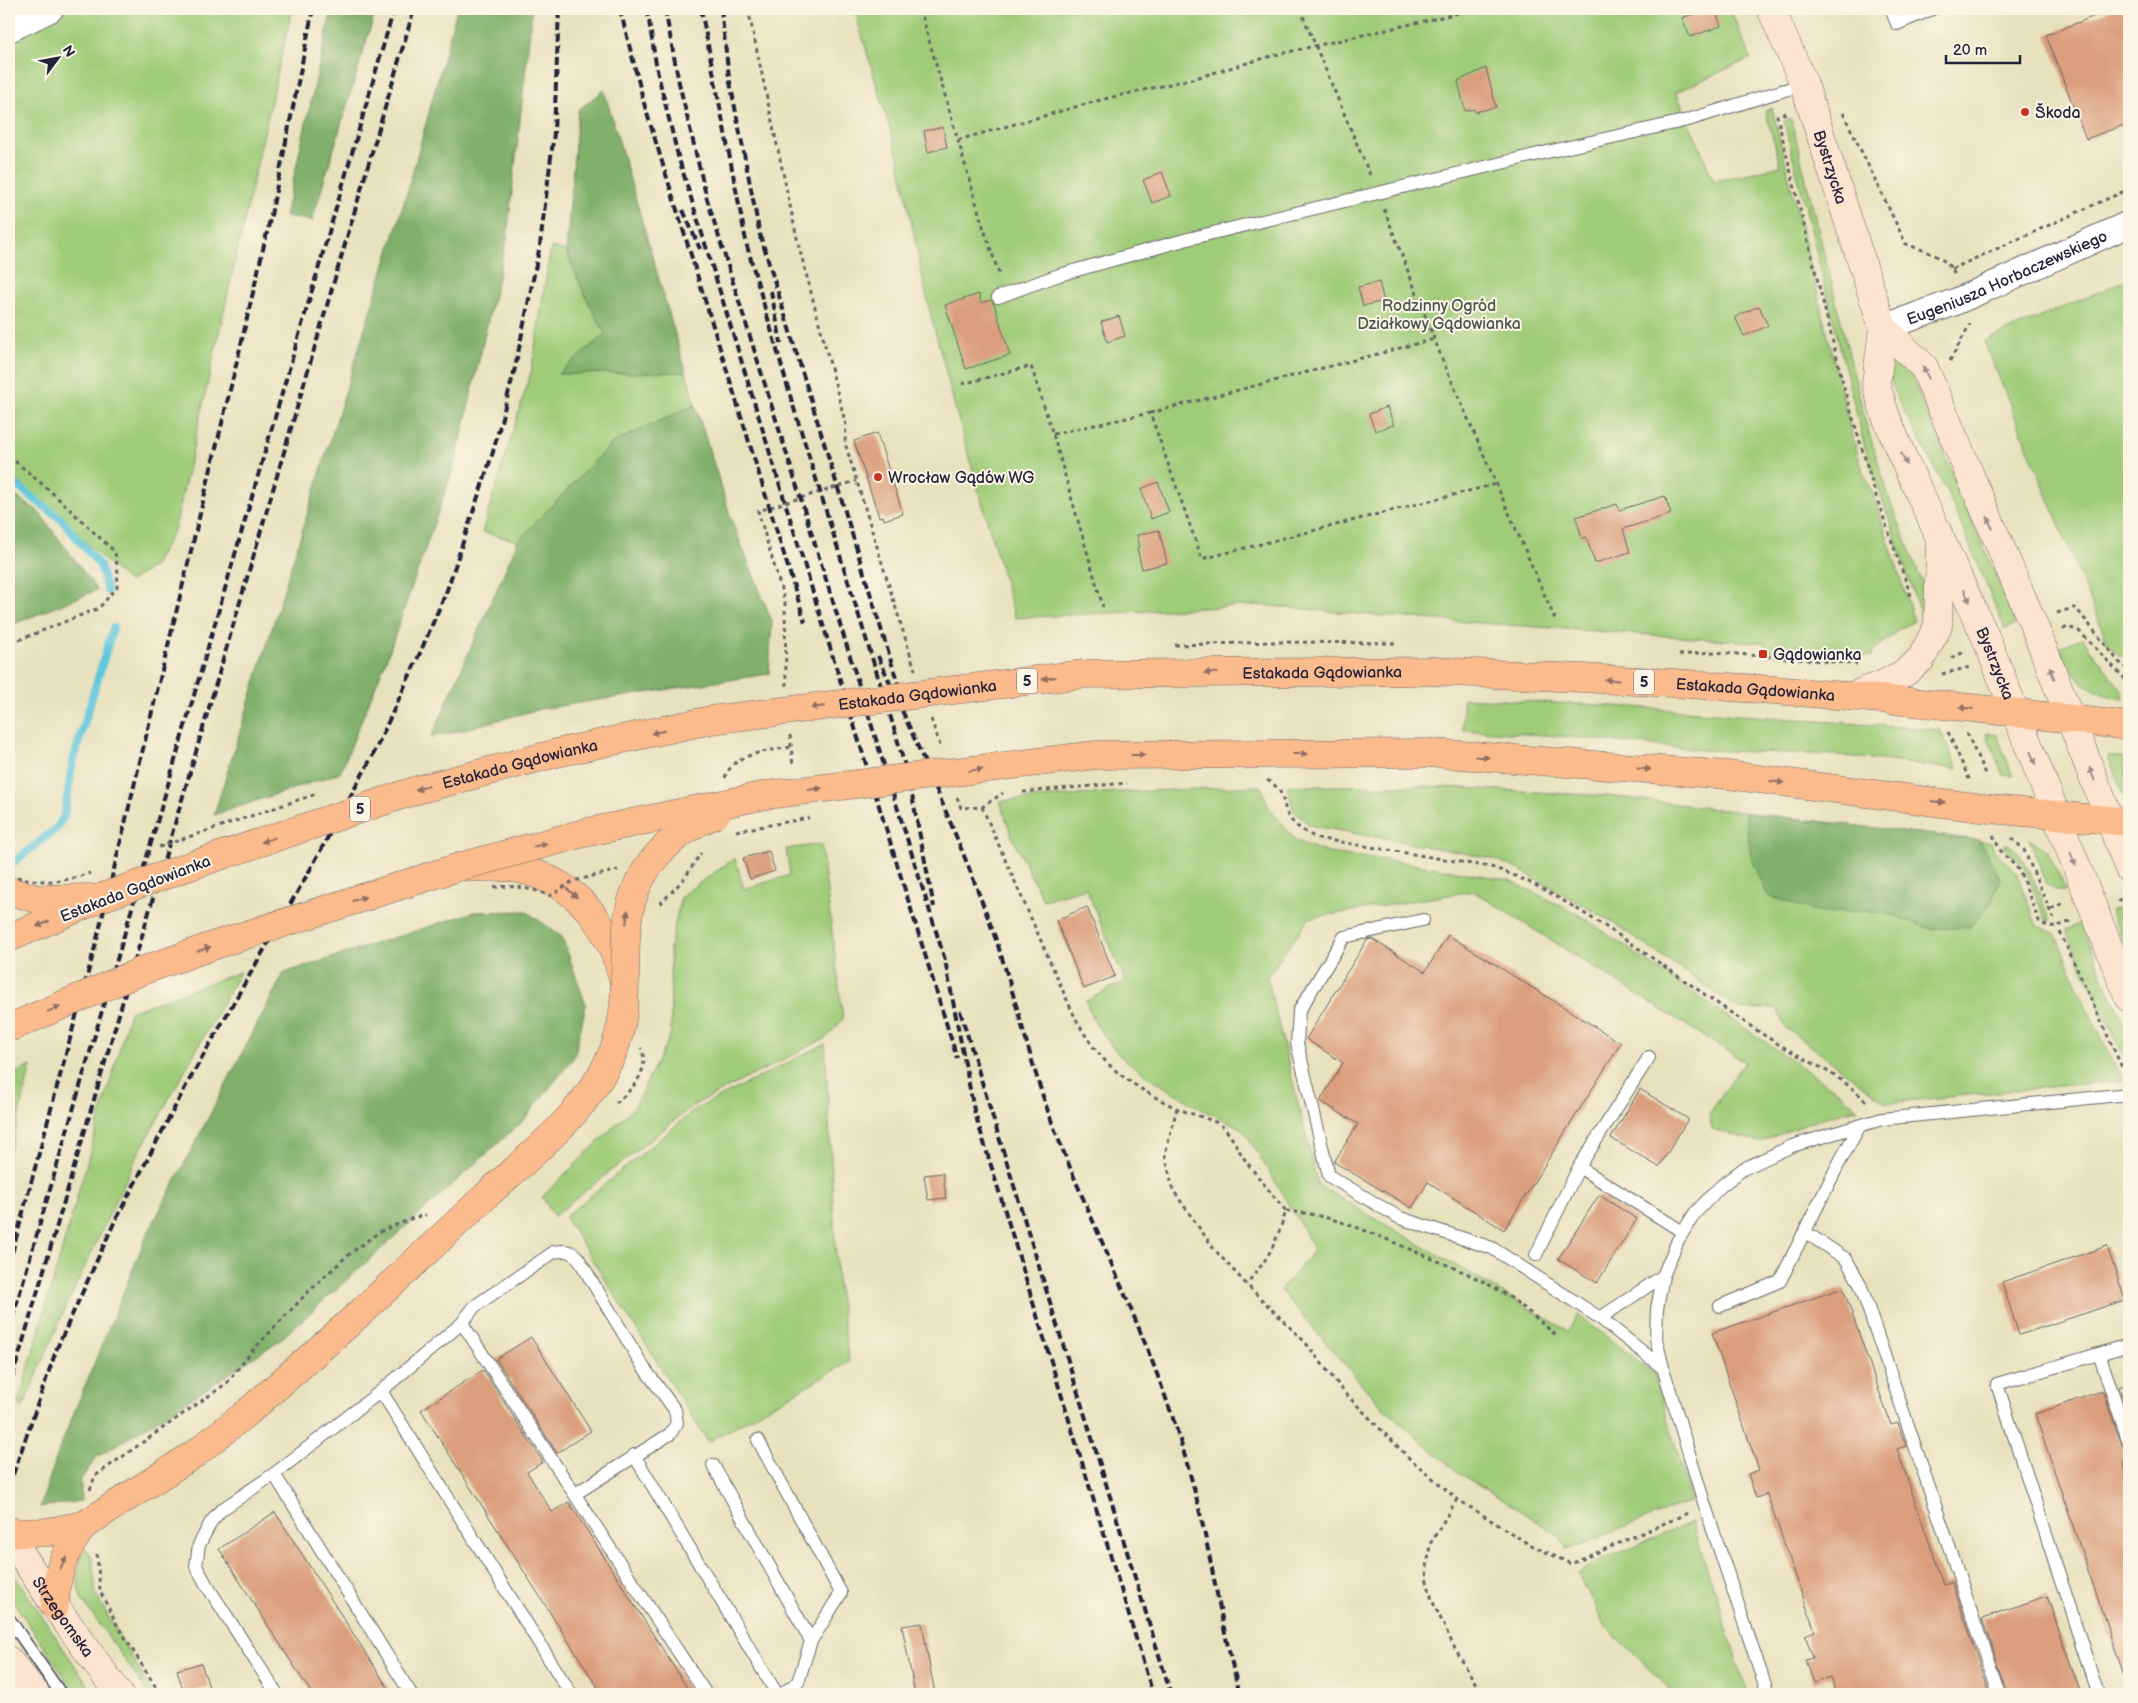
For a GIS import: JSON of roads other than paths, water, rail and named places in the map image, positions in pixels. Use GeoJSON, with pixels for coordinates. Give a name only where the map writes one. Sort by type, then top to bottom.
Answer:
{"type":"FeatureCollection","features":[{"type":"Feature","properties":{"kind":"main road","name":"Estakada Gądowianka"},"geometry":{"type":"LineString","coordinates":[[9,938],[103,897],[193,865],[417,790],[561,752],[712,720],[1084,674],[1435,671],[1714,686],[1852,696],[2070,718]]}},
{"type":"Feature","properties":{"kind":"main road","name":"5"},"geometry":{"type":"LineString","coordinates":[[2070,718],[2129,726]]}},
{"type":"Feature","properties":{"kind":"main road"},"geometry":{"type":"LineString","coordinates":[[9,1028],[144,970],[224,942],[459,867],[584,833],[766,795],[1096,755],[1434,753],[1728,776],[1981,808],[2120,821]]}},
{"type":"Feature","properties":{"kind":"main road"},"geometry":{"type":"LineString","coordinates":[[55,1606],[55,1585],[60,1568],[75,1538],[93,1520],[196,1453],[249,1411],[348,1324],[573,1114],[587,1098],[601,1076],[613,1051],[623,1009],[626,928],[629,908],[635,888],[646,868],[671,841],[691,826],[766,795]]}},
{"type":"Feature","properties":{"kind":"main road"},"geometry":{"type":"LineString","coordinates":[[459,867],[519,869],[543,876],[564,887],[588,908],[598,922],[618,958],[625,983]]}},
{"type":"Feature","properties":{"kind":"main road"},"geometry":{"type":"LineString","coordinates":[[9,891],[38,899],[103,897]]}},
{"type":"Feature","properties":{"kind":"main road"},"geometry":{"type":"LineString","coordinates":[[9,1531],[20,1534],[48,1532],[93,1520]]}},
{"type":"Feature","properties":{"kind":"street"},"geometry":{"type":"LineString","coordinates":[[9,29],[50,9]]}},
{"type":"Feature","properties":{"kind":"street","name":"Bystrzycka"},"geometry":{"type":"LineString","coordinates":[[1772,9],[1804,84],[1883,328],[1876,384],[1901,453],[1985,636],[2129,998]]}},
{"type":"Feature","properties":{"kind":"street","name":"Eugeniusza Horbaczewskiego"},"geometry":{"type":"LineString","coordinates":[[1883,328],[1955,302],[2129,224]]}},
{"type":"Feature","properties":{"kind":"street","name":"Bystrzycka"},"geometry":{"type":"LineString","coordinates":[[1883,328],[1924,367],[2035,628],[2070,718],[2120,821],[2129,869]]}},
{"type":"Feature","properties":{"kind":"street"},"geometry":{"type":"LineString","coordinates":[[1852,696],[1884,684],[1906,672],[1921,659],[1938,626],[1940,536]]}},
{"type":"Feature","properties":{"kind":"street","name":"Strzegomska"},"geometry":{"type":"LineString","coordinates":[[9,1536],[55,1606],[119,1694]]}},
{"type":"Feature","properties":{"kind":"street"},"geometry":{"type":"LineString","coordinates":[[9,1661],[36,1694]]}},
{"type":"Feature","properties":{"kind":"lane"},"geometry":{"type":"LineString","coordinates":[[1891,9],[1897,24],[1932,9]]}},
{"type":"Feature","properties":{"kind":"lane"},"geometry":{"type":"LineString","coordinates":[[1002,295],[1059,275],[1188,239],[1547,152],[1688,120],[1804,84]]}},
{"type":"Feature","properties":{"kind":"lane"},"geometry":{"type":"LineString","coordinates":[[1423,920],[1344,937],[1300,1011],[1297,1043],[1329,1176],[1400,1218],[1492,1248],[1600,1318],[1663,1368]]}},
{"type":"Feature","properties":{"kind":"lane"},"geometry":{"type":"LineString","coordinates":[[1536,1255],[1579,1167],[1649,1057]]}},
{"type":"Feature","properties":{"kind":"lane"},"geometry":{"type":"LineString","coordinates":[[1768,1694],[1705,1506],[1656,1339],[1657,1310],[1663,1276],[1683,1232],[1695,1213],[1721,1186],[1743,1169],[1792,1146],[1882,1119],[2129,1094]]}},
{"type":"Feature","properties":{"kind":"lane"},"geometry":{"type":"LineString","coordinates":[[1720,1306],[1780,1281],[1859,1127]]}},
{"type":"Feature","properties":{"kind":"lane"},"geometry":{"type":"LineString","coordinates":[[1579,1167],[1683,1232]]}},
{"type":"Feature","properties":{"kind":"lane"},"geometry":{"type":"LineString","coordinates":[[1805,1232],[1846,1259],[1860,1284],[2000,1694]]}},
{"type":"Feature","properties":{"kind":"lane"},"geometry":{"type":"LineString","coordinates":[[277,1694],[196,1566],[199,1545],[211,1522],[221,1510],[274,1474],[381,1391],[462,1323],[475,1306],[554,1252],[564,1250],[572,1252],[578,1258],[644,1368],[675,1410],[677,1423],[670,1434],[575,1494]]}},
{"type":"Feature","properties":{"kind":"lane"},"geometry":{"type":"LineString","coordinates":[[1600,1318],[1663,1276]]}},
{"type":"Feature","properties":{"kind":"lane"},"geometry":{"type":"LineString","coordinates":[[462,1323],[706,1694]]}},
{"type":"Feature","properties":{"kind":"lane"},"geometry":{"type":"LineString","coordinates":[[2098,1694],[1997,1384],[2129,1345]]}},
{"type":"Feature","properties":{"kind":"lane"},"geometry":{"type":"LineString","coordinates":[[2099,1354],[2129,1442]]}},
{"type":"Feature","properties":{"kind":"lane"},"geometry":{"type":"LineString","coordinates":[[381,1391],[571,1694]]}},
{"type":"Feature","properties":{"kind":"lane"},"geometry":{"type":"LineString","coordinates":[[758,1440],[841,1593],[811,1641],[800,1688],[782,1694]]}},
{"type":"Feature","properties":{"kind":"lane"},"geometry":{"type":"LineString","coordinates":[[634,1456],[777,1694]]}},
{"type":"Feature","properties":{"kind":"lane"},"geometry":{"type":"LineString","coordinates":[[713,1465],[811,1641]]}},
{"type":"Feature","properties":{"kind":"lane"},"geometry":{"type":"LineString","coordinates":[[274,1474],[411,1694]]}},
{"type":"Feature","properties":{"kind":"lane"},"geometry":{"type":"LineString","coordinates":[[9,1619],[61,1694]]}},
{"type":"Feature","properties":{"kind":"waterway"},"geometry":{"type":"LineString","coordinates":[[9,480],[61,519],[100,566],[107,591]]}},
{"type":"Feature","properties":{"kind":"waterway"},"geometry":{"type":"LineString","coordinates":[[14,862],[56,829],[64,816],[73,761],[113,628]]}},
{"type":"Feature","properties":{"kind":"tram line"},"geometry":{"type":"LineString","coordinates":[[9,1608],[68,1694]]}},
{"type":"Feature","properties":{"kind":"tram line"},"geometry":{"type":"LineString","coordinates":[[9,1629],[54,1694]]}},
{"type":"Feature","properties":{"kind":"railway"},"geometry":{"type":"LineString","coordinates":[[9,1264],[96,943],[238,357],[271,215],[313,9]]}},
{"type":"Feature","properties":{"kind":"railway"},"geometry":{"type":"LineString","coordinates":[[9,1330],[394,9]]}},
{"type":"Feature","properties":{"kind":"railway"},"geometry":{"type":"LineString","coordinates":[[9,1389],[414,9]]}},
{"type":"Feature","properties":{"kind":"railway"},"geometry":{"type":"LineString","coordinates":[[9,1486],[57,1348],[114,1223],[187,1084],[311,868],[373,755],[447,590],[493,452],[515,368],[540,245],[554,133],[559,9]]}},
{"type":"Feature","properties":{"kind":"railway"},"geometry":{"type":"LineString","coordinates":[[620,9],[645,107],[805,622]]}},
{"type":"Feature","properties":{"kind":"railway"},"geometry":{"type":"LineString","coordinates":[[647,9],[657,70],[678,156],[957,1058]]}},
{"type":"Feature","properties":{"kind":"railway"},"geometry":{"type":"LineString","coordinates":[[665,9],[679,83],[707,199],[945,960],[974,1110],[1153,1694]]}},
{"type":"Feature","properties":{"kind":"railway"},"geometry":{"type":"LineString","coordinates":[[701,9],[747,246],[792,402],[909,780],[934,907]]}},
{"type":"Feature","properties":{"kind":"railway"},"geometry":{"type":"LineString","coordinates":[[721,9],[729,77],[761,240]]}},
{"type":"Feature","properties":{"kind":"railway"},"geometry":{"type":"LineString","coordinates":[[683,210],[700,249]]}},
{"type":"Feature","properties":{"kind":"railway"},"geometry":{"type":"LineString","coordinates":[[760,234],[902,697]]}},
{"type":"Feature","properties":{"kind":"railway"},"geometry":{"type":"LineString","coordinates":[[771,291],[781,343]]}},
{"type":"Feature","properties":{"kind":"railway"},"geometry":{"type":"LineString","coordinates":[[878,656],[982,901],[1058,1138],[1128,1301],[1175,1425],[1196,1495],[1226,1638],[1240,1694]]}},
{"type":"Feature","properties":{"kind":"railway"},"geometry":{"type":"LineString","coordinates":[[960,1011],[1171,1694]]}},
{"type":"Feature","properties":{"kind":"place","name":"Škoda"},"geometry":{"type":"Point","coordinates":[2025,112]}},
{"type":"Feature","properties":{"kind":"place","name":"Wrocław Gądów WG"},"geometry":{"type":"Point","coordinates":[878,477]}},
{"type":"Feature","properties":{"kind":"place","name":"Gądowianka"},"geometry":{"type":"Point","coordinates":[1763,654]}},
{"type":"Feature","properties":{"kind":"park label","name":"Rodzinny Ogród Działkowy Gądowianka"},"geometry":{"type":"Point","coordinates":[1439,314]}}]}
